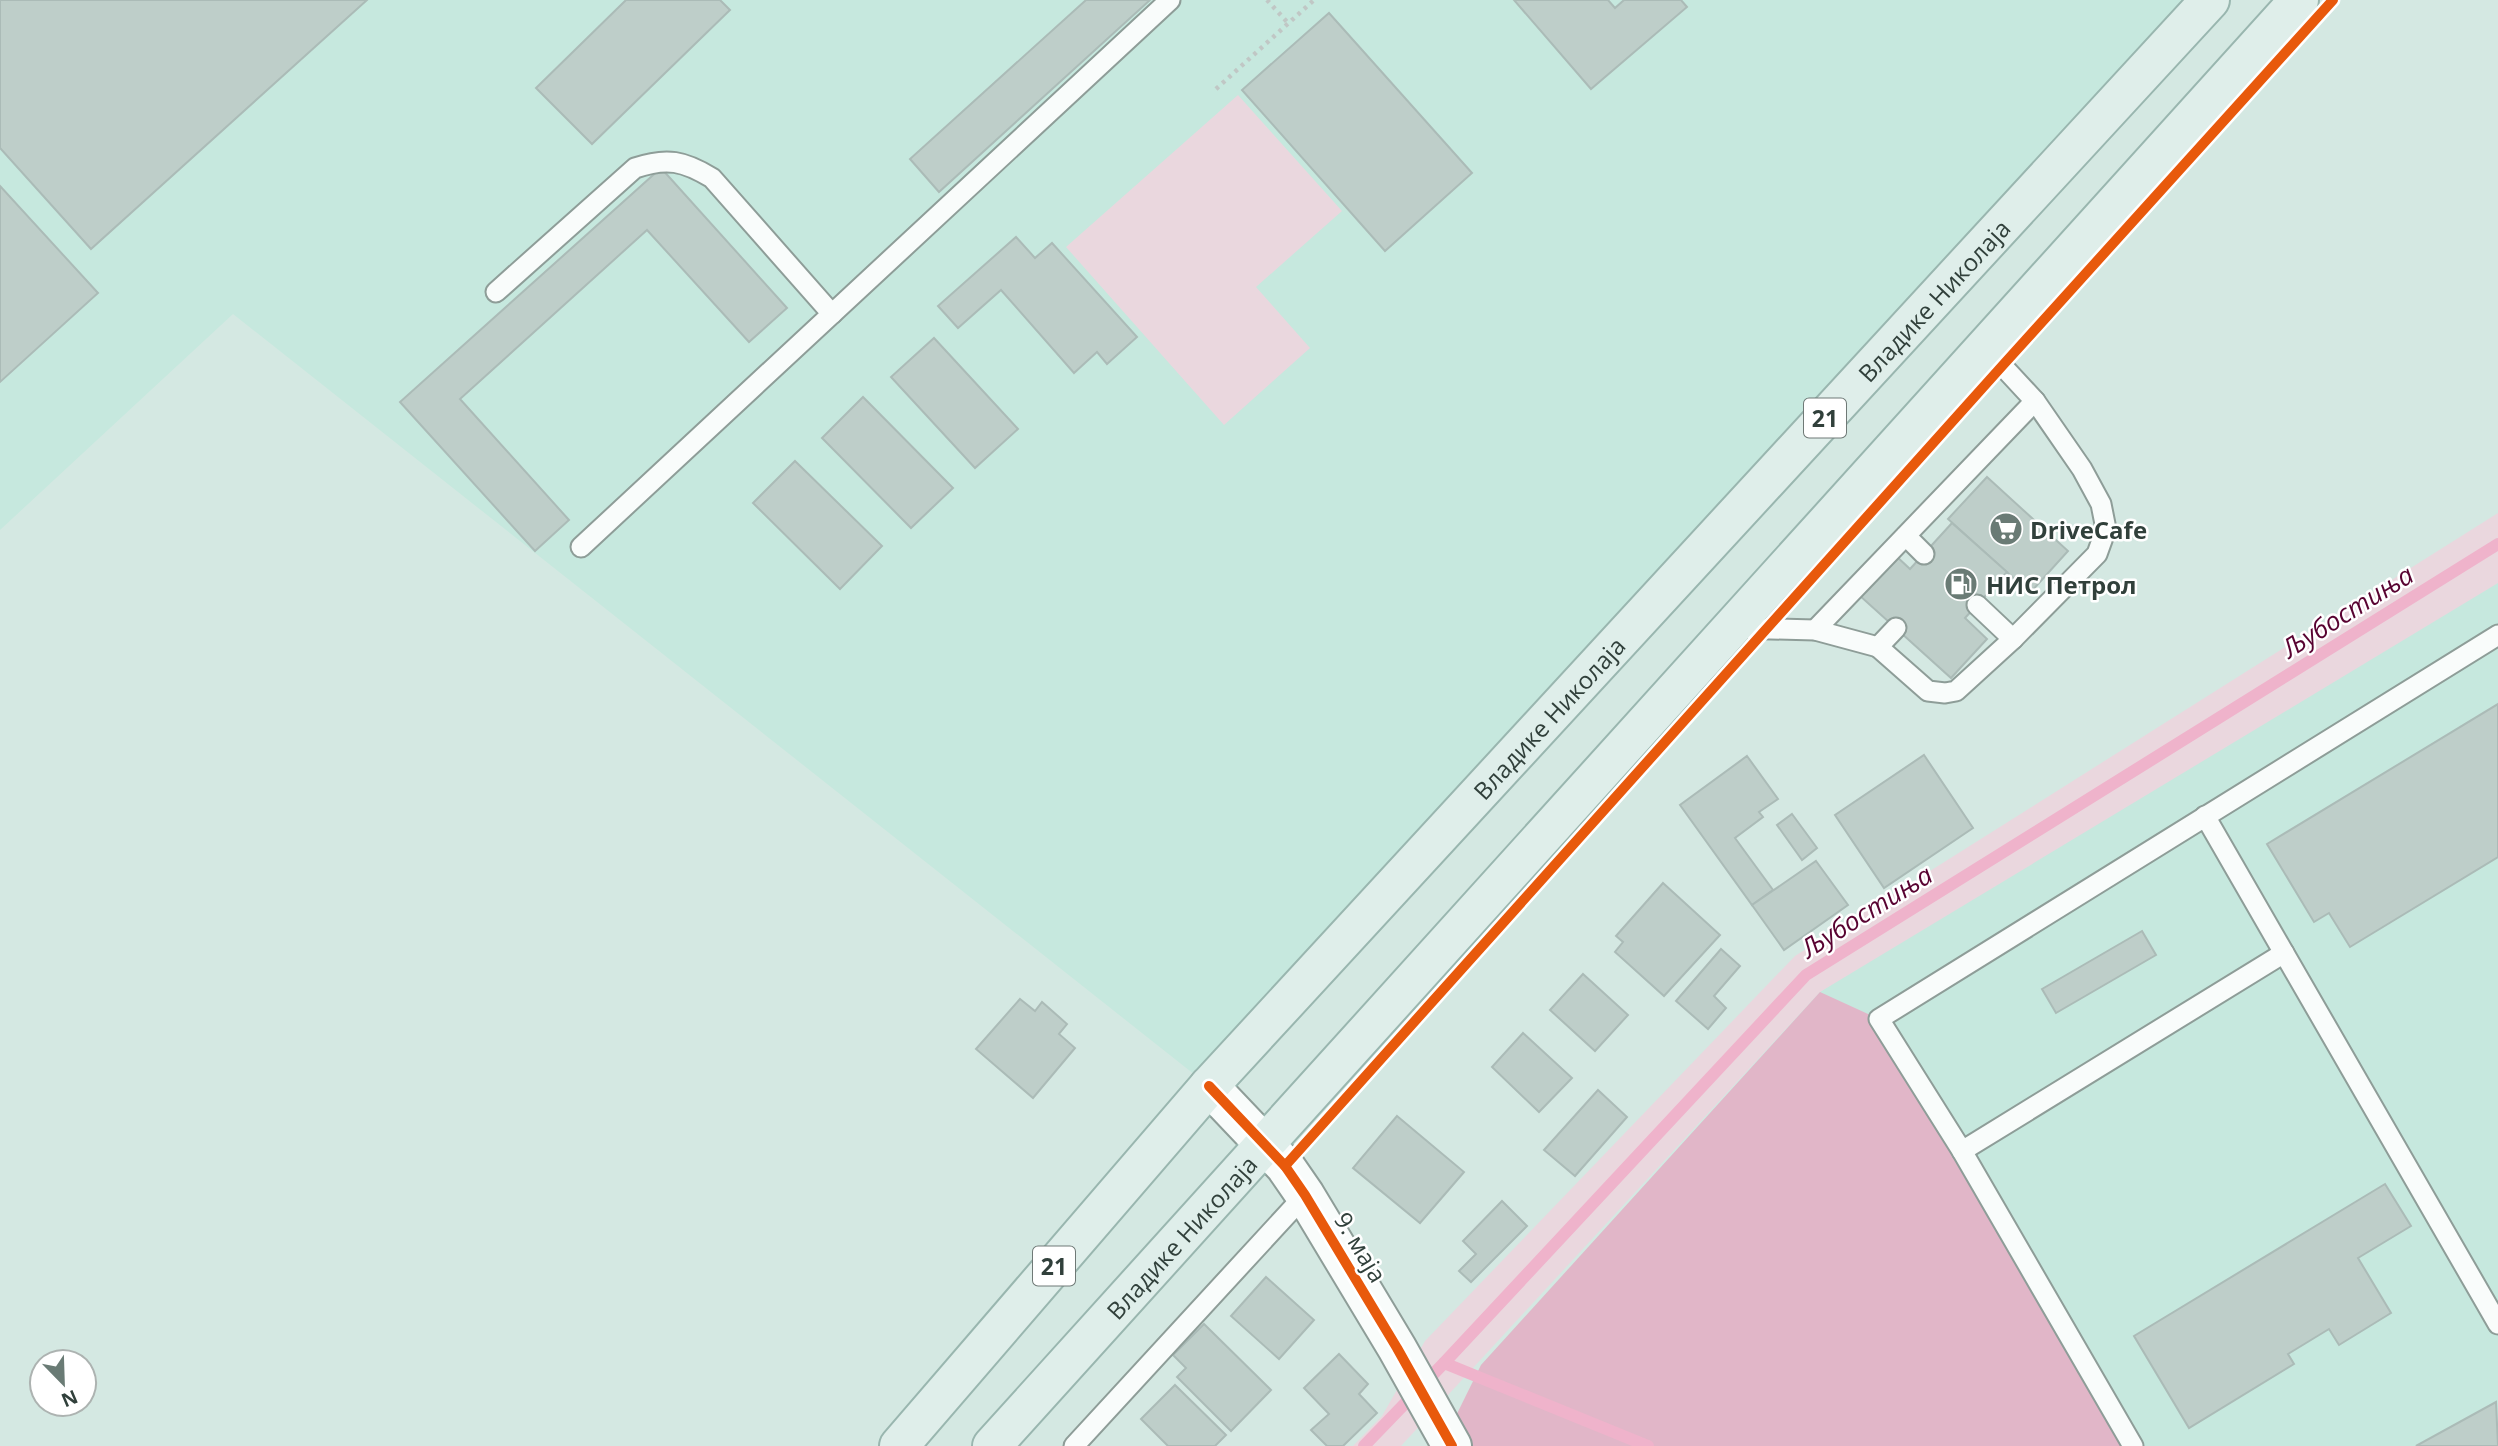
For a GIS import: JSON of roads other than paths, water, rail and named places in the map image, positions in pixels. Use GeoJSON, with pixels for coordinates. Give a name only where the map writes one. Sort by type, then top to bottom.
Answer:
{"type":"FeatureCollection","features":[{"type":"Feature","properties":{"kind":"main road","name":"Владике Николаја"},"geometry":{"type":"LineString","coordinates":[[899,1446],[1209,1086],[2210,0]]}},
{"type":"Feature","properties":{"kind":"main road","name":"Владике Николаја"},"geometry":{"type":"LineString","coordinates":[[992,1446],[2299,0]]}},
{"type":"Feature","properties":{"kind":"street","name":"9. маја"},"geometry":{"type":"LineString","coordinates":[[1209,1086],[1285,1166],[1305,1195],[1397,1348],[1445,1443]]}},
{"type":"Feature","properties":{"kind":"lane"},"geometry":{"type":"LineString","coordinates":[[581,547],[1170,0]]}},
{"type":"Feature","properties":{"kind":"lane"},"geometry":{"type":"LineString","coordinates":[[496,292],[635,168],[654,162],[674,162],[693,166],[712,178],[832,314]]}},
{"type":"Feature","properties":{"kind":"lane"},"geometry":{"type":"LineString","coordinates":[[1731,628],[1815,630],[1878,647],[1928,691],[1956,691],[2013,639],[2096,554],[2106,528],[2101,504],[2082,469],[2035,401],[1984,346]]}},
{"type":"Feature","properties":{"kind":"lane"},"geometry":{"type":"LineString","coordinates":[[1815,630],[2035,401]]}},
{"type":"Feature","properties":{"kind":"lane"},"geometry":{"type":"LineString","coordinates":[[1906,536],[1924,554]]}},
{"type":"Feature","properties":{"kind":"lane"},"geometry":{"type":"LineString","coordinates":[[1977,604],[2013,639]]}},
{"type":"Feature","properties":{"kind":"lane"},"geometry":{"type":"LineString","coordinates":[[1878,647],[1896,628]]}},
{"type":"Feature","properties":{"kind":"lane"},"geometry":{"type":"LineString","coordinates":[[2133,1446],[1962,1151],[1879,1019],[2498,635]]}},
{"type":"Feature","properties":{"kind":"lane"},"geometry":{"type":"LineString","coordinates":[[2205,816],[2498,1324]]}},
{"type":"Feature","properties":{"kind":"lane"},"geometry":{"type":"LineString","coordinates":[[1962,1151],[2284,953]]}},
{"type":"Feature","properties":{"kind":"lane"},"geometry":{"type":"LineString","coordinates":[[1074,1446],[1305,1195]]}},
{"type":"Feature","properties":{"kind":"waterway","name":"Љубостиња"},"geometry":{"type":"LineString","coordinates":[[1364,1446],[1806,975],[2498,544]]}},
{"type":"Feature","properties":{"kind":"waterway"},"geometry":{"type":"LineString","coordinates":[[1444,1363],[1648,1446]]}},
{"type":"Feature","properties":{"kind":"place","name":"DriveCafe"},"geometry":{"type":"Point","coordinates":[2006,529]}},
{"type":"Feature","properties":{"kind":"place","name":"НИС Петрол"},"geometry":{"type":"Point","coordinates":[1961,584]}}]}
